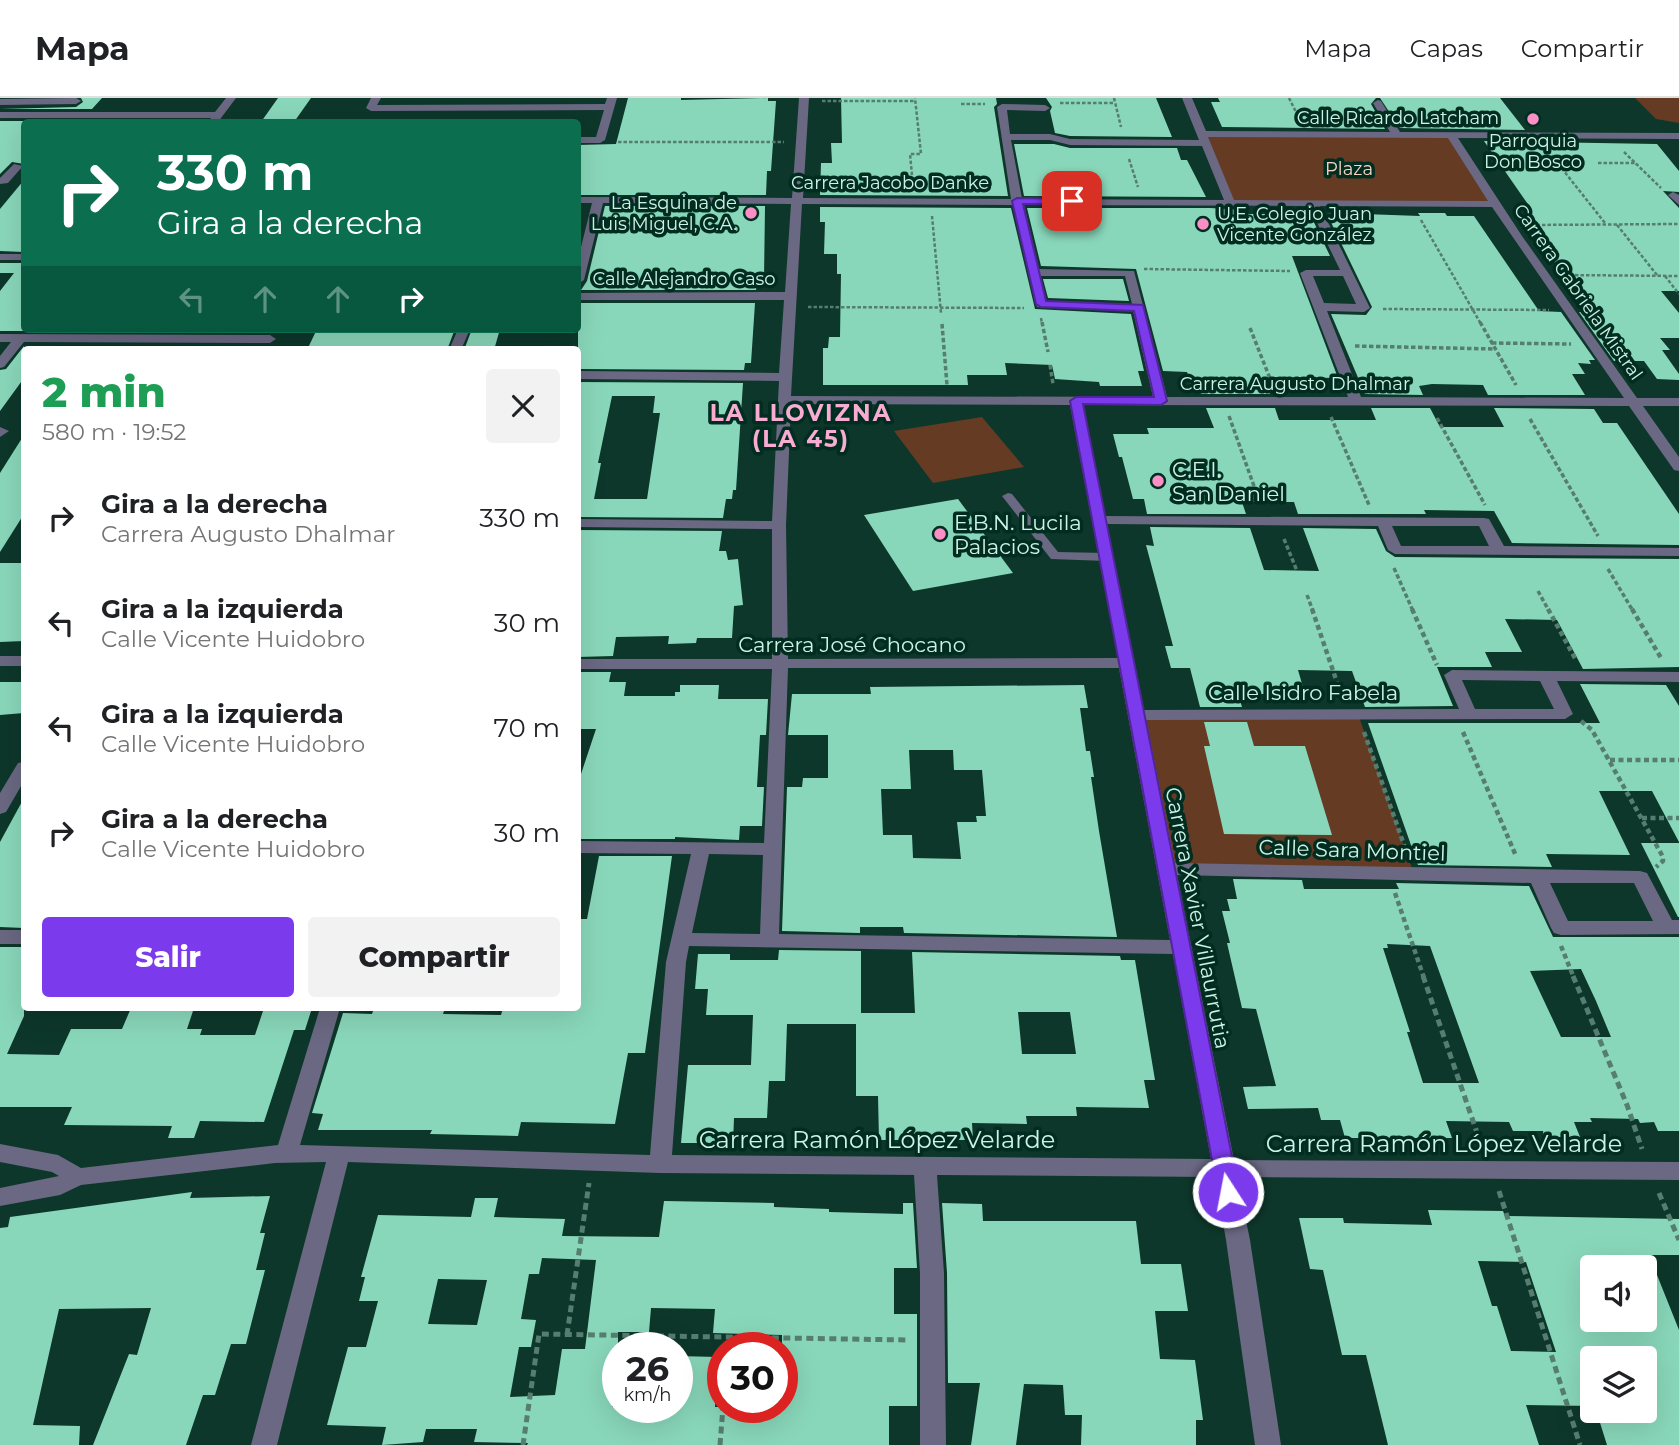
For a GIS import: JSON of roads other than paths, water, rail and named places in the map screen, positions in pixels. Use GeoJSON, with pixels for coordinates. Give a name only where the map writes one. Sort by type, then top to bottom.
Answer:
{"type":"FeatureCollection","features":[{"type":"Feature","properties":{"kind":"street"},"geometry":{"type":"LineString","coordinates":[[0,114],[215,119],[231,98]]}},
{"type":"Feature","properties":{"kind":"street"},"geometry":{"type":"LineString","coordinates":[[376,98],[371,108],[578,107],[610,102],[600,140],[581,140]]}},
{"type":"Feature","properties":{"kind":"street"},"geometry":{"type":"LineString","coordinates":[[1187,98],[1230,202]]}},
{"type":"Feature","properties":{"kind":"street"},"geometry":{"type":"LineString","coordinates":[[769,939],[780,665],[779,525],[790,302],[804,100]]}},
{"type":"Feature","properties":{"kind":"street"},"geometry":{"type":"LineString","coordinates":[[0,102],[76,101],[64,115]]}},
{"type":"Feature","properties":{"kind":"street"},"geometry":{"type":"LineString","coordinates":[[0,114],[13,102]]}},
{"type":"Feature","properties":{"kind":"street"},"geometry":{"type":"LineString","coordinates":[[1378,103],[1397,135]]}},
{"type":"Feature","properties":{"kind":"street"},"geometry":{"type":"LineString","coordinates":[[574,119],[578,107]]}},
{"type":"Feature","properties":{"kind":"street"},"geometry":{"type":"LineString","coordinates":[[1047,115],[1002,107],[1017,201],[1040,305],[1139,308]]}},
{"type":"Feature","properties":{"kind":"street"},"geometry":{"type":"LineString","coordinates":[[1006,137],[1047,115]]}},
{"type":"Feature","properties":{"kind":"street","name":"Calle Ricardo Latcham"},"geometry":{"type":"LineString","coordinates":[[1047,115],[1070,142],[1397,135],[1679,136]]}},
{"type":"Feature","properties":{"kind":"street","name":"Carrera Gabriela Mistral"},"geometry":{"type":"LineString","coordinates":[[1451,135],[1509,225],[1679,467]]}},
{"type":"Feature","properties":{"kind":"street"},"geometry":{"type":"LineString","coordinates":[[0,166],[21,166]]}},
{"type":"Feature","properties":{"kind":"street"},"geometry":{"type":"LineString","coordinates":[[0,195],[7,187],[2,181],[21,166]]}},
{"type":"Feature","properties":{"kind":"street","name":"Carrera Jacobo Danke"},"geometry":{"type":"LineString","coordinates":[[581,200],[1496,204]]}},
{"type":"Feature","properties":{"kind":"street"},"geometry":{"type":"LineString","coordinates":[[581,265],[598,200]]}},
{"type":"Feature","properties":{"kind":"street"},"geometry":{"type":"LineString","coordinates":[[1313,203],[1364,307],[1320,307]]}},
{"type":"Feature","properties":{"kind":"street"},"geometry":{"type":"LineString","coordinates":[[0,257],[21,257]]}},
{"type":"Feature","properties":{"kind":"street"},"geometry":{"type":"LineString","coordinates":[[1034,272],[1130,273],[1161,401]]}},
{"type":"Feature","properties":{"kind":"street"},"geometry":{"type":"LineString","coordinates":[[1347,273],[1306,273],[1356,401]]}},
{"type":"Feature","properties":{"kind":"street","name":"Calle Alejandro Caso"},"geometry":{"type":"LineString","coordinates":[[581,296],[790,302]]}},
{"type":"Feature","properties":{"kind":"street"},"geometry":{"type":"LineString","coordinates":[[0,338],[53,334],[270,339]]}},
{"type":"Feature","properties":{"kind":"street"},"geometry":{"type":"LineString","coordinates":[[0,364],[21,338]]}},
{"type":"Feature","properties":{"kind":"street"},"geometry":{"type":"LineString","coordinates":[[581,375],[786,377]]}},
{"type":"Feature","properties":{"kind":"street","name":"Carrera Augusto Dhalmar"},"geometry":{"type":"LineString","coordinates":[[786,400],[1679,402]]}},
{"type":"Feature","properties":{"kind":"street","name":"Carrera Xavier Villaurrutia"},"geometry":{"type":"LineString","coordinates":[[1076,401],[1238,1240],[1268,1445]]}},
{"type":"Feature","properties":{"kind":"street"},"geometry":{"type":"LineString","coordinates":[[1099,520],[1484,522],[1499,551]]}},
{"type":"Feature","properties":{"kind":"street"},"geometry":{"type":"LineString","coordinates":[[1383,521],[1395,550],[1679,552]]}},
{"type":"Feature","properties":{"kind":"street"},"geometry":{"type":"LineString","coordinates":[[581,523],[779,525]]}},
{"type":"Feature","properties":{"kind":"street"},"geometry":{"type":"LineString","coordinates":[[0,661],[21,661]]}},
{"type":"Feature","properties":{"kind":"street","name":"Carrera José Chocano"},"geometry":{"type":"LineString","coordinates":[[581,664],[1127,663]]}},
{"type":"Feature","properties":{"kind":"street"},"geometry":{"type":"LineString","coordinates":[[1462,714],[1452,675],[1676,677]]}},
{"type":"Feature","properties":{"kind":"street","name":"Calle Isidro Fabela"},"geometry":{"type":"LineString","coordinates":[[1136,715],[1565,714],[1546,676]]}},
{"type":"Feature","properties":{"kind":"street"},"geometry":{"type":"LineString","coordinates":[[0,807],[21,772]]}},
{"type":"Feature","properties":{"kind":"street"},"geometry":{"type":"LineString","coordinates":[[581,847],[773,849]]}},
{"type":"Feature","properties":{"kind":"street"},"geometry":{"type":"LineString","coordinates":[[660,1164],[676,962],[701,849]]}},
{"type":"Feature","properties":{"kind":"street","name":"Calle Sara Montiel"},"geometry":{"type":"LineString","coordinates":[[1166,869],[1640,877],[1672,927]]}},
{"type":"Feature","properties":{"kind":"street"},"geometry":{"type":"LineString","coordinates":[[1531,877],[1561,928],[1672,927]]}},
{"type":"Feature","properties":{"kind":"street"},"geometry":{"type":"LineString","coordinates":[[0,937],[21,937]]}},
{"type":"Feature","properties":{"kind":"street"},"geometry":{"type":"LineString","coordinates":[[680,939],[769,939],[787,943],[1180,947]]}},
{"type":"Feature","properties":{"kind":"street"},"geometry":{"type":"LineString","coordinates":[[286,1155],[329,1011]]}},
{"type":"Feature","properties":{"kind":"street"},"geometry":{"type":"LineString","coordinates":[[0,1153],[58,1164],[77,1177]]}},
{"type":"Feature","properties":{"kind":"street"},"geometry":{"type":"LineString","coordinates":[[264,1445],[339,1153]]}},
{"type":"Feature","properties":{"kind":"street","name":"Carrera Ramón López Velarde"},"geometry":{"type":"LineString","coordinates":[[0,1197],[60,1186],[77,1177],[286,1155],[339,1153],[660,1164],[1679,1171]]}},
{"type":"Feature","properties":{"kind":"street"},"geometry":{"type":"LineString","coordinates":[[925,1166],[934,1340],[933,1445]]}},
{"type":"Feature","properties":{"kind":"lane"},"geometry":{"type":"LineString","coordinates":[[1008,496],[1055,556],[1106,557]]}},
{"type":"Feature","properties":{"kind":"place","name":"Parroquia Don Bosco"},"geometry":{"type":"Point","coordinates":[1533,119]}},
{"type":"Feature","properties":{"kind":"place","name":"La Esquina de Luis Miguel, C.A."},"geometry":{"type":"Point","coordinates":[751,213]}},
{"type":"Feature","properties":{"kind":"place","name":"U.E. Colegio Juan Vicente González"},"geometry":{"type":"Point","coordinates":[1203,224]}},
{"type":"Feature","properties":{"kind":"place","name":"C.E.I. San Daniel"},"geometry":{"type":"Point","coordinates":[1158,481]}},
{"type":"Feature","properties":{"kind":"place","name":"E.B.N. Lucila Palacios"},"geometry":{"type":"Point","coordinates":[940,534]}},
{"type":"Feature","properties":{"kind":"district","name":"LA LLOVIZNA (LA 45)"},"geometry":{"type":"Point","coordinates":[801,426]}},
{"type":"Feature","properties":{"kind":"park label","name":"Plaza"},"geometry":{"type":"Point","coordinates":[1349,169]}}]}
